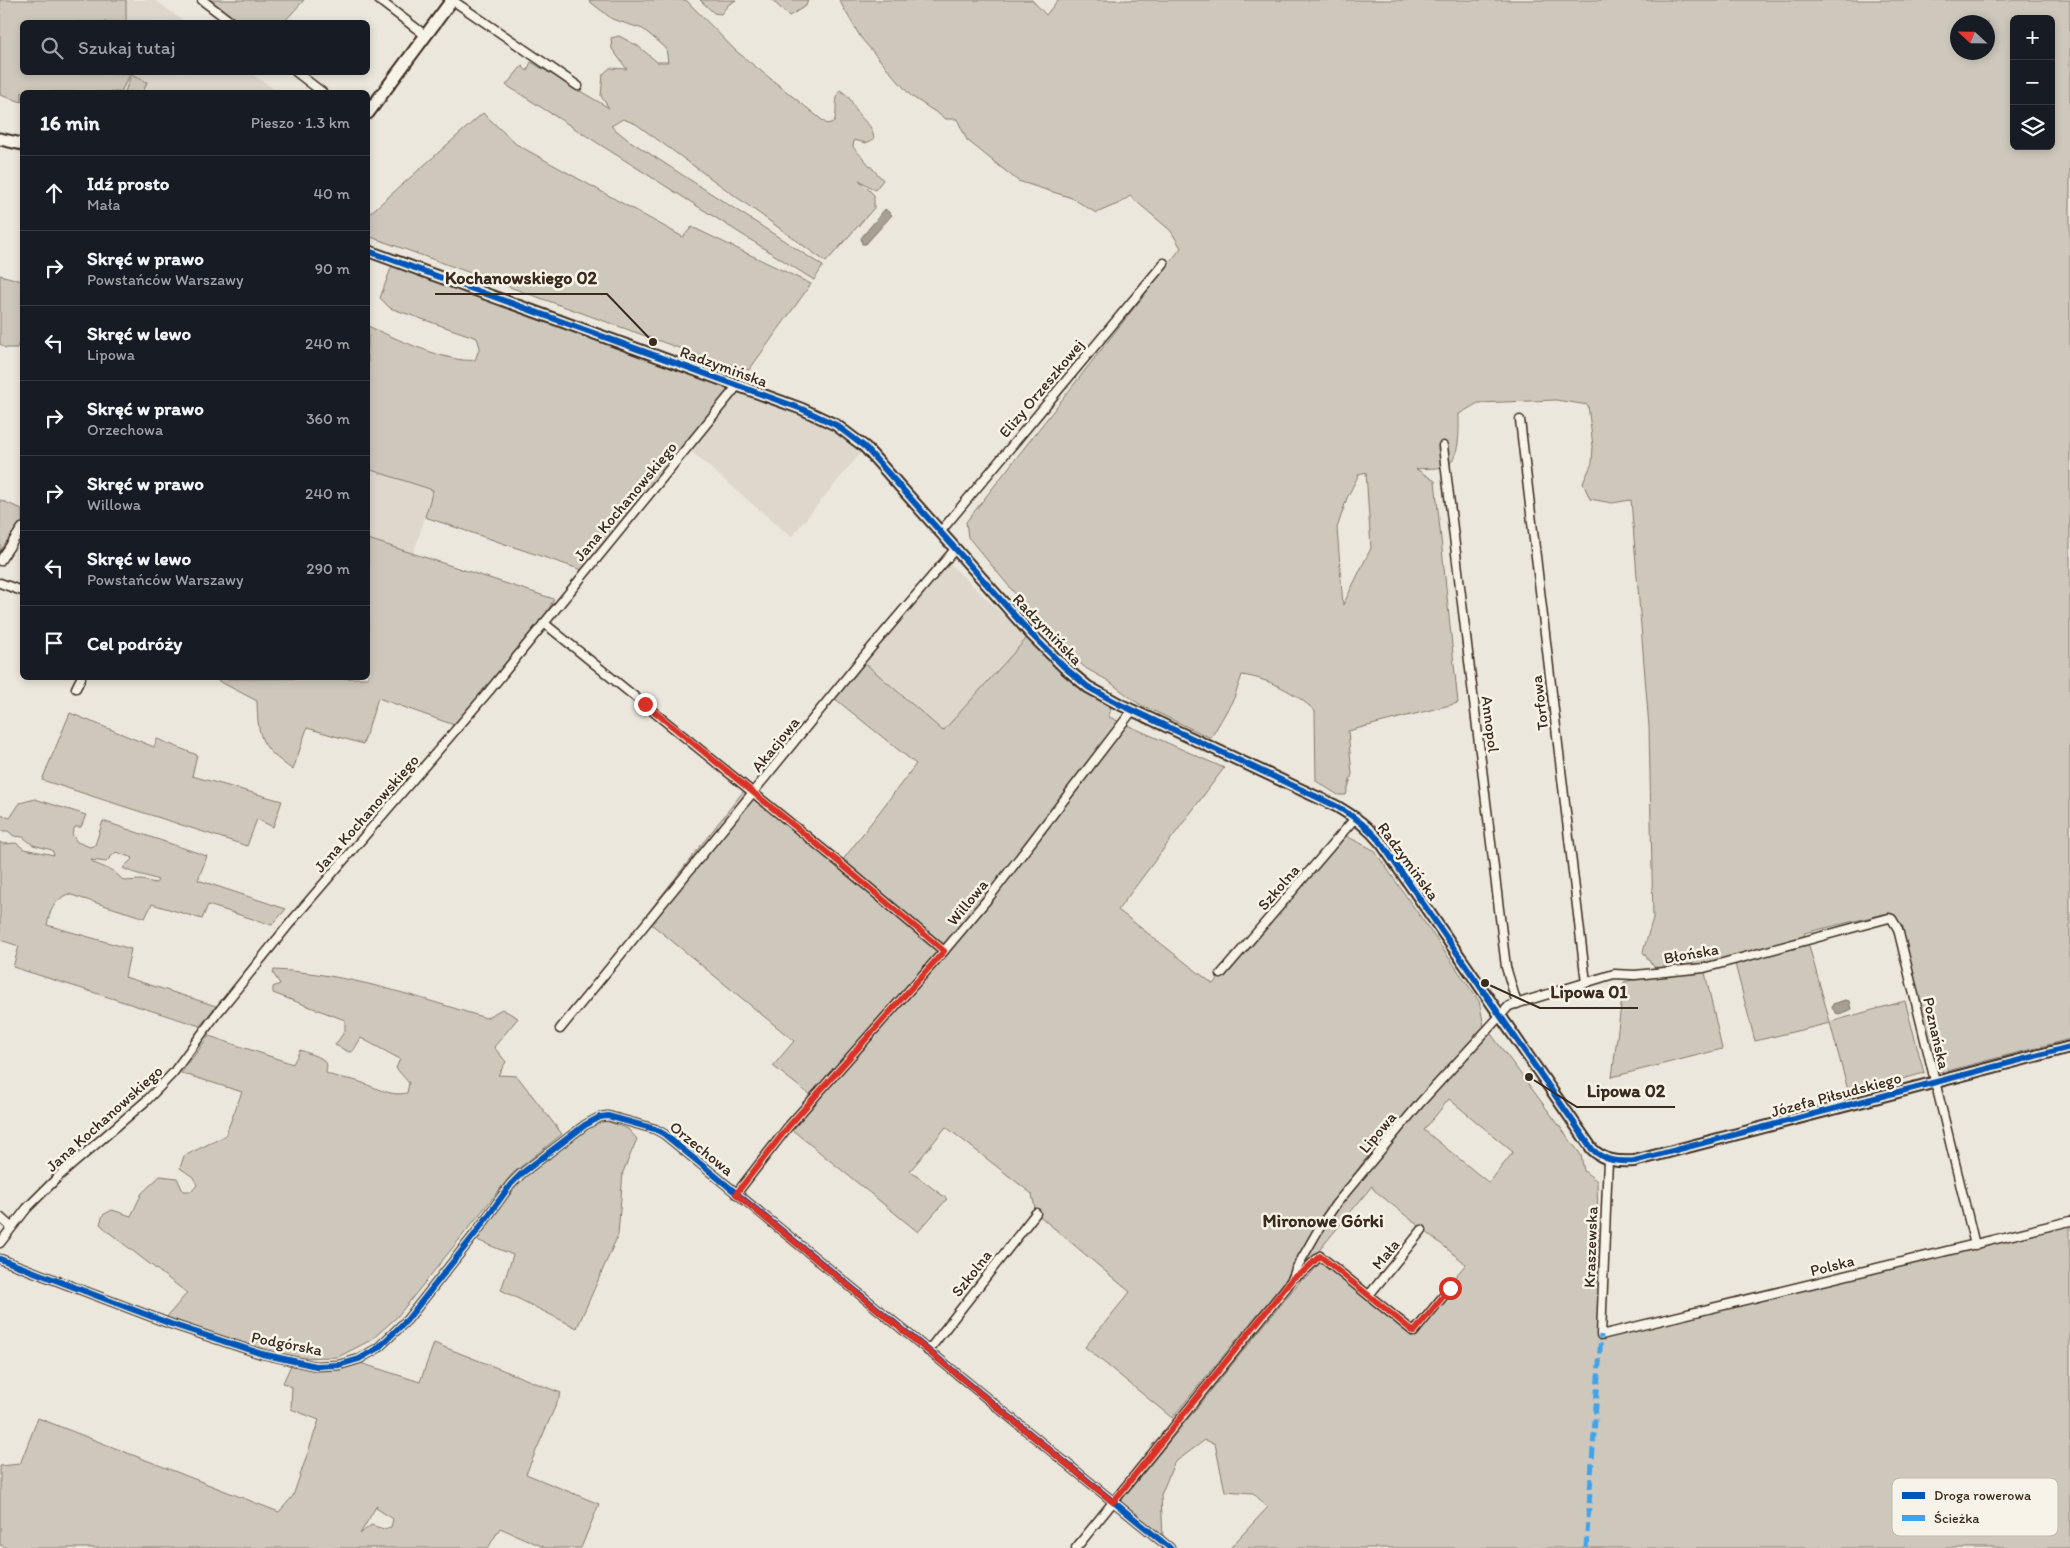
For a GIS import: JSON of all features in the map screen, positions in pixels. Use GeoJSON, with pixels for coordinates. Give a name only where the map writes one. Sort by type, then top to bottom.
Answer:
{"type":"FeatureCollection","features":[{"type":"Feature","properties":{"kind":"main road"},"geometry":{"type":"LineString","coordinates":[[370,110],[452,0]]}},
{"type":"Feature","properties":{"kind":"main road"},"geometry":{"type":"LineString","coordinates":[[0,138],[20,143]]}},
{"type":"Feature","properties":{"kind":"street"},"geometry":{"type":"LineString","coordinates":[[202,0],[228,20]]}},
{"type":"Feature","properties":{"kind":"street"},"geometry":{"type":"LineString","coordinates":[[379,0],[425,35]]}},
{"type":"Feature","properties":{"kind":"street"},"geometry":{"type":"LineString","coordinates":[[452,0],[578,86]]}},
{"type":"Feature","properties":{"kind":"street"},"geometry":{"type":"LineString","coordinates":[[300,75],[319,90]]}},
{"type":"Feature","properties":{"kind":"street","name":"Radzymińska"},"geometry":{"type":"LineString","coordinates":[[370,251],[738,385],[821,417],[848,433],[871,454],[1030,634],[1064,667],[1094,690],[1132,711],[1336,806],[1356,817],[1370,830],[1382,844],[1592,1149],[1608,1159]]}},
{"type":"Feature","properties":{"kind":"street","name":"Elizy Orzeszkowej"},"geometry":{"type":"LineString","coordinates":[[940,531],[1164,263]]}},
{"type":"Feature","properties":{"kind":"street","name":"Jana Kochanowskiego"},"geometry":{"type":"LineString","coordinates":[[0,1243],[27,1208],[74,1162],[146,1100],[173,1073],[215,1016],[295,917],[489,691],[738,385]]}},
{"type":"Feature","properties":{"kind":"street","name":"Torfowa"},"geometry":{"type":"LineString","coordinates":[[1520,420],[1586,982]]}},
{"type":"Feature","properties":{"kind":"street","name":"Annopol"},"geometry":{"type":"LineString","coordinates":[[1443,446],[1506,967],[1517,1004]]}},
{"type":"Feature","properties":{"kind":"street"},"geometry":{"type":"LineString","coordinates":[[0,561],[20,531]]}},
{"type":"Feature","properties":{"kind":"street","name":"Akacjowa"},"geometry":{"type":"LineString","coordinates":[[560,1029],[860,661],[956,548]]}},
{"type":"Feature","properties":{"kind":"street"},"geometry":{"type":"LineString","coordinates":[[0,583],[20,590]]}},
{"type":"Feature","properties":{"kind":"street"},"geometry":{"type":"LineString","coordinates":[[544,623],[841,864],[944,951]]}},
{"type":"Feature","properties":{"kind":"street"},"geometry":{"type":"LineString","coordinates":[[76,688],[81,680]]}},
{"type":"Feature","properties":{"kind":"street","name":"Willowa"},"geometry":{"type":"LineString","coordinates":[[736,1194],[788,1127],[944,951],[991,895],[1132,711]]}},
{"type":"Feature","properties":{"kind":"street","name":"Szkolna"},"geometry":{"type":"LineString","coordinates":[[1221,974],[1356,817]]}},
{"type":"Feature","properties":{"kind":"street","name":"Błońska"},"geometry":{"type":"LineString","coordinates":[[1499,1015],[1509,1006],[1614,974],[1635,975],[1704,968],[1889,918]]}},
{"type":"Feature","properties":{"kind":"street","name":"Poznańska"},"geometry":{"type":"LineString","coordinates":[[1889,918],[1892,919],[1898,929],[1974,1245]]}},
{"type":"Feature","properties":{"kind":"street","name":"Lipowa"},"geometry":{"type":"LineString","coordinates":[[1293,1278],[1296,1269],[1336,1204],[1420,1103],[1499,1015]]}},
{"type":"Feature","properties":{"kind":"street","name":"Józefa Piłsudskiego"},"geometry":{"type":"LineString","coordinates":[[1608,1159],[1618,1162],[1634,1161],[2070,1047]]}},
{"type":"Feature","properties":{"kind":"street","name":"Orzechowa"},"geometry":{"type":"LineString","coordinates":[[600,1117],[608,1116],[655,1129],[664,1134],[1170,1548]]}},
{"type":"Feature","properties":{"kind":"street","name":"Podgórska"},"geometry":{"type":"LineString","coordinates":[[0,1259],[171,1324],[254,1352],[316,1366],[339,1365],[359,1359],[378,1348],[407,1320],[516,1179],[585,1125],[600,1117]]}},
{"type":"Feature","properties":{"kind":"street","name":"Kraszewska"},"geometry":{"type":"LineString","coordinates":[[1601,1335],[1608,1159]]}},
{"type":"Feature","properties":{"kind":"street","name":"Szkolna"},"geometry":{"type":"LineString","coordinates":[[928,1351],[1036,1212]]}},
{"type":"Feature","properties":{"kind":"street"},"geometry":{"type":"LineString","coordinates":[[0,1217],[11,1227]]}},
{"type":"Feature","properties":{"kind":"street","name":"Polska"},"geometry":{"type":"LineString","coordinates":[[1601,1335],[2070,1220]]}},
{"type":"Feature","properties":{"kind":"street","name":"Mała"},"geometry":{"type":"LineString","coordinates":[[1370,1295],[1422,1230]]}},
{"type":"Feature","properties":{"kind":"street","name":"Lipowa"},"geometry":{"type":"LineString","coordinates":[[1076,1548],[1293,1278],[1303,1272],[1320,1256],[1370,1295]]}},
{"type":"Feature","properties":{"kind":"street"},"geometry":{"type":"LineString","coordinates":[[1370,1295],[1414,1332],[1450,1288]]}},
{"type":"Feature","properties":{"kind":"shaded area"},"geometry":{"type":"Polygon","coordinates":[[[0,0],[126,0],[126,20],[20,20],[20,75],[130,75],[122,90],[20,90],[20,101],[0,95],[0,0]]]}},
{"type":"Feature","properties":{"kind":"shaded area"},"geometry":{"type":"Polygon","coordinates":[[[126,0],[155,0],[182,20],[119,20],[126,0]]]}},
{"type":"Feature","properties":{"kind":"shaded area"},"geometry":{"type":"Polygon","coordinates":[[[210,0],[304,0],[286,20],[236,20],[210,0]]]}},
{"type":"Feature","properties":{"kind":"shaded area"},"geometry":{"type":"Polygon","coordinates":[[[588,0],[686,0],[736,51],[827,124],[834,122],[837,97],[840,90],[849,98],[857,112],[870,127],[874,139],[866,143],[854,140],[853,147],[883,180],[875,190],[859,180],[874,195],[874,208],[826,262],[636,124],[623,119],[611,126],[627,139],[823,266],[814,280],[506,85],[522,66],[527,71],[531,62],[609,108],[601,96],[603,74],[610,68],[627,69],[612,49],[611,38],[619,36],[638,46],[657,62],[668,62],[666,48],[643,29],[612,19],[588,0]]]}},
{"type":"Feature","properties":{"kind":"shaded area"},"geometry":{"type":"Polygon","coordinates":[[[700,0],[736,0],[728,5],[721,14],[714,13],[700,0]]]}},
{"type":"Feature","properties":{"kind":"shaded area"},"geometry":{"type":"Polygon","coordinates":[[[772,0],[808,0],[806,6],[789,16],[772,0]]]}},
{"type":"Feature","properties":{"kind":"shaded area"},"geometry":{"type":"Polygon","coordinates":[[[839,0],[1032,0],[1046,15],[1058,0],[2070,0],[2070,1039],[1943,1072],[1935,1069],[1899,924],[1895,916],[1884,914],[1804,933],[1830,1022],[1905,1001],[1924,1073],[1849,1094],[1830,1023],[1755,1041],[1734,960],[1704,968],[1722,1049],[1612,1077],[1624,982],[1683,968],[1654,967],[1643,952],[1653,918],[1649,727],[1631,500],[1612,503],[1590,499],[1583,483],[1592,463],[1593,446],[1588,405],[1556,400],[1478,403],[1459,414],[1458,444],[1454,459],[1450,464],[1441,468],[1416,469],[1435,481],[1458,703],[1348,731],[1352,774],[1346,795],[1338,795],[1316,781],[1315,711],[1281,687],[1242,675],[1234,698],[1211,738],[1139,704],[1107,680],[1087,669],[1057,644],[968,537],[966,522],[1181,248],[1171,231],[1130,196],[1120,203],[1096,213],[1072,198],[1018,181],[967,140],[957,119],[946,119],[911,96],[861,38],[839,0]],[[1366,472],[1359,474],[1347,498],[1337,528],[1343,605],[1371,548],[1366,472]]]}},
{"type":"Feature","properties":{"kind":"shaded area"},"geometry":{"type":"Polygon","coordinates":[[[98,75],[254,75],[275,90],[92,90],[98,75]]]}},
{"type":"Feature","properties":{"kind":"shaded area"},"geometry":{"type":"Polygon","coordinates":[[[131,75],[147,82],[144,90],[126,90],[131,75]]]}},
{"type":"Feature","properties":{"kind":"shaded area"},"geometry":{"type":"Polygon","coordinates":[[[483,113],[516,144],[683,237],[692,227],[811,284],[749,370],[704,357],[370,237],[370,213],[483,113]]]}},
{"type":"Feature","properties":{"kind":"shaded area"},"geometry":{"type":"Polygon","coordinates":[[[885,209],[892,215],[866,244],[862,244],[861,238],[885,209]]]}},
{"type":"Feature","properties":{"kind":"shaded area"},"geometry":{"type":"Polygon","coordinates":[[[394,260],[737,387],[585,571],[425,517],[433,490],[370,470],[370,327],[421,349],[451,358],[475,360],[480,347],[477,338],[390,308],[380,298],[394,260]]]}},
{"type":"Feature","properties":{"kind":"shaded area"},"geometry":{"type":"Polygon","coordinates":[[[0,275],[20,280],[20,340],[17,348],[5,348],[0,344],[0,275]]]}},
{"type":"Feature","properties":{"kind":"shaded area"},"geometry":{"type":"Polygon","coordinates":[[[737,387],[827,417],[864,449],[791,537],[687,448],[737,387]]]}},
{"type":"Feature","properties":{"kind":"shaded area"},"geometry":{"type":"Polygon","coordinates":[[[370,470],[434,490],[413,554],[370,540],[370,470]]]}},
{"type":"Feature","properties":{"kind":"shaded area"},"geometry":{"type":"Polygon","coordinates":[[[0,500],[20,508],[20,526],[0,555],[0,500]]]}},
{"type":"Feature","properties":{"kind":"shaded area"},"geometry":{"type":"Polygon","coordinates":[[[370,540],[554,599],[539,627],[457,726],[378,698],[363,744],[307,728],[293,770],[274,755],[263,742],[260,734],[257,701],[217,680],[370,680],[370,540]]]}},
{"type":"Feature","properties":{"kind":"shaded area"},"geometry":{"type":"Polygon","coordinates":[[[947,561],[1027,638],[943,731],[859,658],[947,561]]]}},
{"type":"Feature","properties":{"kind":"shaded area"},"geometry":{"type":"Polygon","coordinates":[[[1027,638],[1077,685],[1087,693],[1111,706],[1109,717],[1224,768],[1118,910],[1213,984],[1344,835],[1374,850],[1479,1001],[1484,1026],[1367,1157],[1313,1231],[1285,1281],[1172,1418],[1085,1347],[1130,1292],[1036,1213],[1032,1194],[946,1127],[910,1171],[947,1199],[918,1232],[791,1129],[815,1099],[773,1066],[794,1041],[644,918],[746,788],[839,865],[916,764],[829,694],[859,658],[943,731],[1027,638]]]}},
{"type":"Feature","properties":{"kind":"shaded area"},"geometry":{"type":"Polygon","coordinates":[[[70,713],[154,747],[157,739],[197,755],[192,776],[282,801],[273,827],[257,819],[247,846],[42,780],[70,713]]]}},
{"type":"Feature","properties":{"kind":"shaded area"},"geometry":{"type":"Polygon","coordinates":[[[35,799],[86,815],[81,827],[75,827],[72,834],[77,842],[90,847],[95,845],[103,821],[207,856],[198,880],[286,909],[272,925],[208,905],[202,919],[152,904],[145,918],[68,894],[56,903],[51,911],[47,925],[131,949],[125,977],[216,1006],[200,1026],[13,967],[19,946],[0,940],[0,842],[3,844],[16,843],[24,849],[54,855],[52,850],[33,845],[23,837],[14,836],[8,831],[0,831],[0,815],[10,818],[20,803],[35,799]],[[116,852],[106,862],[91,860],[113,871],[124,881],[141,880],[156,883],[158,880],[123,868],[133,858],[116,852]]]}},
{"type":"Feature","properties":{"kind":"shaded area"},"geometry":{"type":"Polygon","coordinates":[[[274,970],[328,976],[382,987],[486,1018],[502,1009],[518,1018],[494,1047],[506,1062],[498,1075],[517,1076],[562,1134],[512,1174],[397,1317],[371,1340],[338,1357],[290,1358],[165,1319],[187,1293],[100,1224],[103,1215],[112,1210],[131,1216],[142,1193],[160,1176],[177,1178],[183,1191],[192,1191],[197,1185],[193,1177],[180,1168],[184,1156],[225,1136],[242,1092],[181,1073],[209,1036],[293,1064],[300,1050],[321,1058],[327,1065],[326,1073],[330,1075],[357,1081],[394,1094],[407,1093],[409,1083],[396,1068],[400,1059],[361,1038],[353,1051],[349,1052],[335,1045],[345,1031],[345,1020],[273,993],[273,987],[280,984],[273,973],[274,970]]]}},
{"type":"Feature","properties":{"kind":"shaded area"},"geometry":{"type":"Polygon","coordinates":[[[1845,1000],[1849,1001],[1851,1009],[1840,1014],[1836,1013],[1832,1008],[1833,1004],[1845,1000]]]}},
{"type":"Feature","properties":{"kind":"shaded area"},"geometry":{"type":"Polygon","coordinates":[[[1491,1034],[1581,1155],[1584,1171],[1597,1181],[1601,1335],[2070,1220],[2070,1548],[1230,1548],[1268,1507],[1253,1493],[1225,1491],[1215,1444],[1205,1440],[1174,1463],[1161,1495],[1163,1538],[1120,1502],[1301,1280],[1308,1277],[1321,1261],[1409,1332],[1466,1264],[1374,1190],[1372,1186],[1307,1265],[1302,1263],[1342,1203],[1411,1119],[1483,1038],[1491,1034]],[[1449,1099],[1424,1130],[1489,1183],[1513,1152],[1449,1099]]]}},
{"type":"Feature","properties":{"kind":"shaded area"},"geometry":{"type":"Polygon","coordinates":[[[601,1119],[628,1129],[637,1139],[623,1172],[618,1235],[577,1328],[501,1290],[513,1255],[477,1240],[516,1179],[592,1121],[601,1119]]]}},
{"type":"Feature","properties":{"kind":"shaded area"},"geometry":{"type":"Polygon","coordinates":[[[434,1343],[561,1393],[526,1474],[599,1504],[581,1548],[546,1548],[500,1528],[488,1548],[7,1548],[0,1545],[0,1466],[20,1464],[38,1418],[279,1512],[293,1496],[319,1420],[291,1409],[292,1387],[283,1383],[291,1365],[319,1369],[351,1360],[420,1382],[434,1343]],[[377,1505],[360,1534],[371,1525],[384,1529],[391,1527],[393,1519],[376,1508],[377,1505]]]}},
{"type":"Feature","properties":{"kind":"marked path"},"geometry":{"type":"LineString","coordinates":[[1586,1548],[1601,1335]]}},
{"type":"Feature","properties":{"kind":"cycle path"},"geometry":{"type":"LineString","coordinates":[[370,252],[802,409],[836,425],[865,447],[1031,634],[1064,667],[1088,687],[1119,704],[1336,806],[1372,832],[1592,1149],[1601,1156],[1617,1161],[1634,1161],[2070,1047]]}},
{"type":"Feature","properties":{"kind":"cycle path"},"geometry":{"type":"LineString","coordinates":[[0,1259],[171,1324],[262,1354],[316,1366],[339,1365],[359,1359],[378,1348],[407,1320],[475,1234],[511,1184],[521,1174],[585,1125],[600,1117],[608,1116],[655,1129],[664,1134],[1170,1548]]}},
{"type":"Feature","properties":{"kind":"place","name":"Kochanowskiego 02"},"geometry":{"type":"Point","coordinates":[653,342]}},
{"type":"Feature","properties":{"kind":"place","name":"Lipowa 01"},"geometry":{"type":"Point","coordinates":[1485,983]}},
{"type":"Feature","properties":{"kind":"place","name":"Lipowa 02"},"geometry":{"type":"Point","coordinates":[1529,1077]}},
{"type":"Feature","properties":{"kind":"district","name":"Mironowe Górki"},"geometry":{"type":"Point","coordinates":[1323,1221]}},
{"type":"Feature","properties":{"kind":"route"},"geometry":{"type":"LineString","coordinates":[[645,704],[944,951],[788,1127],[736,1194],[1113,1502],[1264,1317],[1293,1278],[1303,1272],[1320,1256],[1414,1332],[1450,1288]]}}]}
